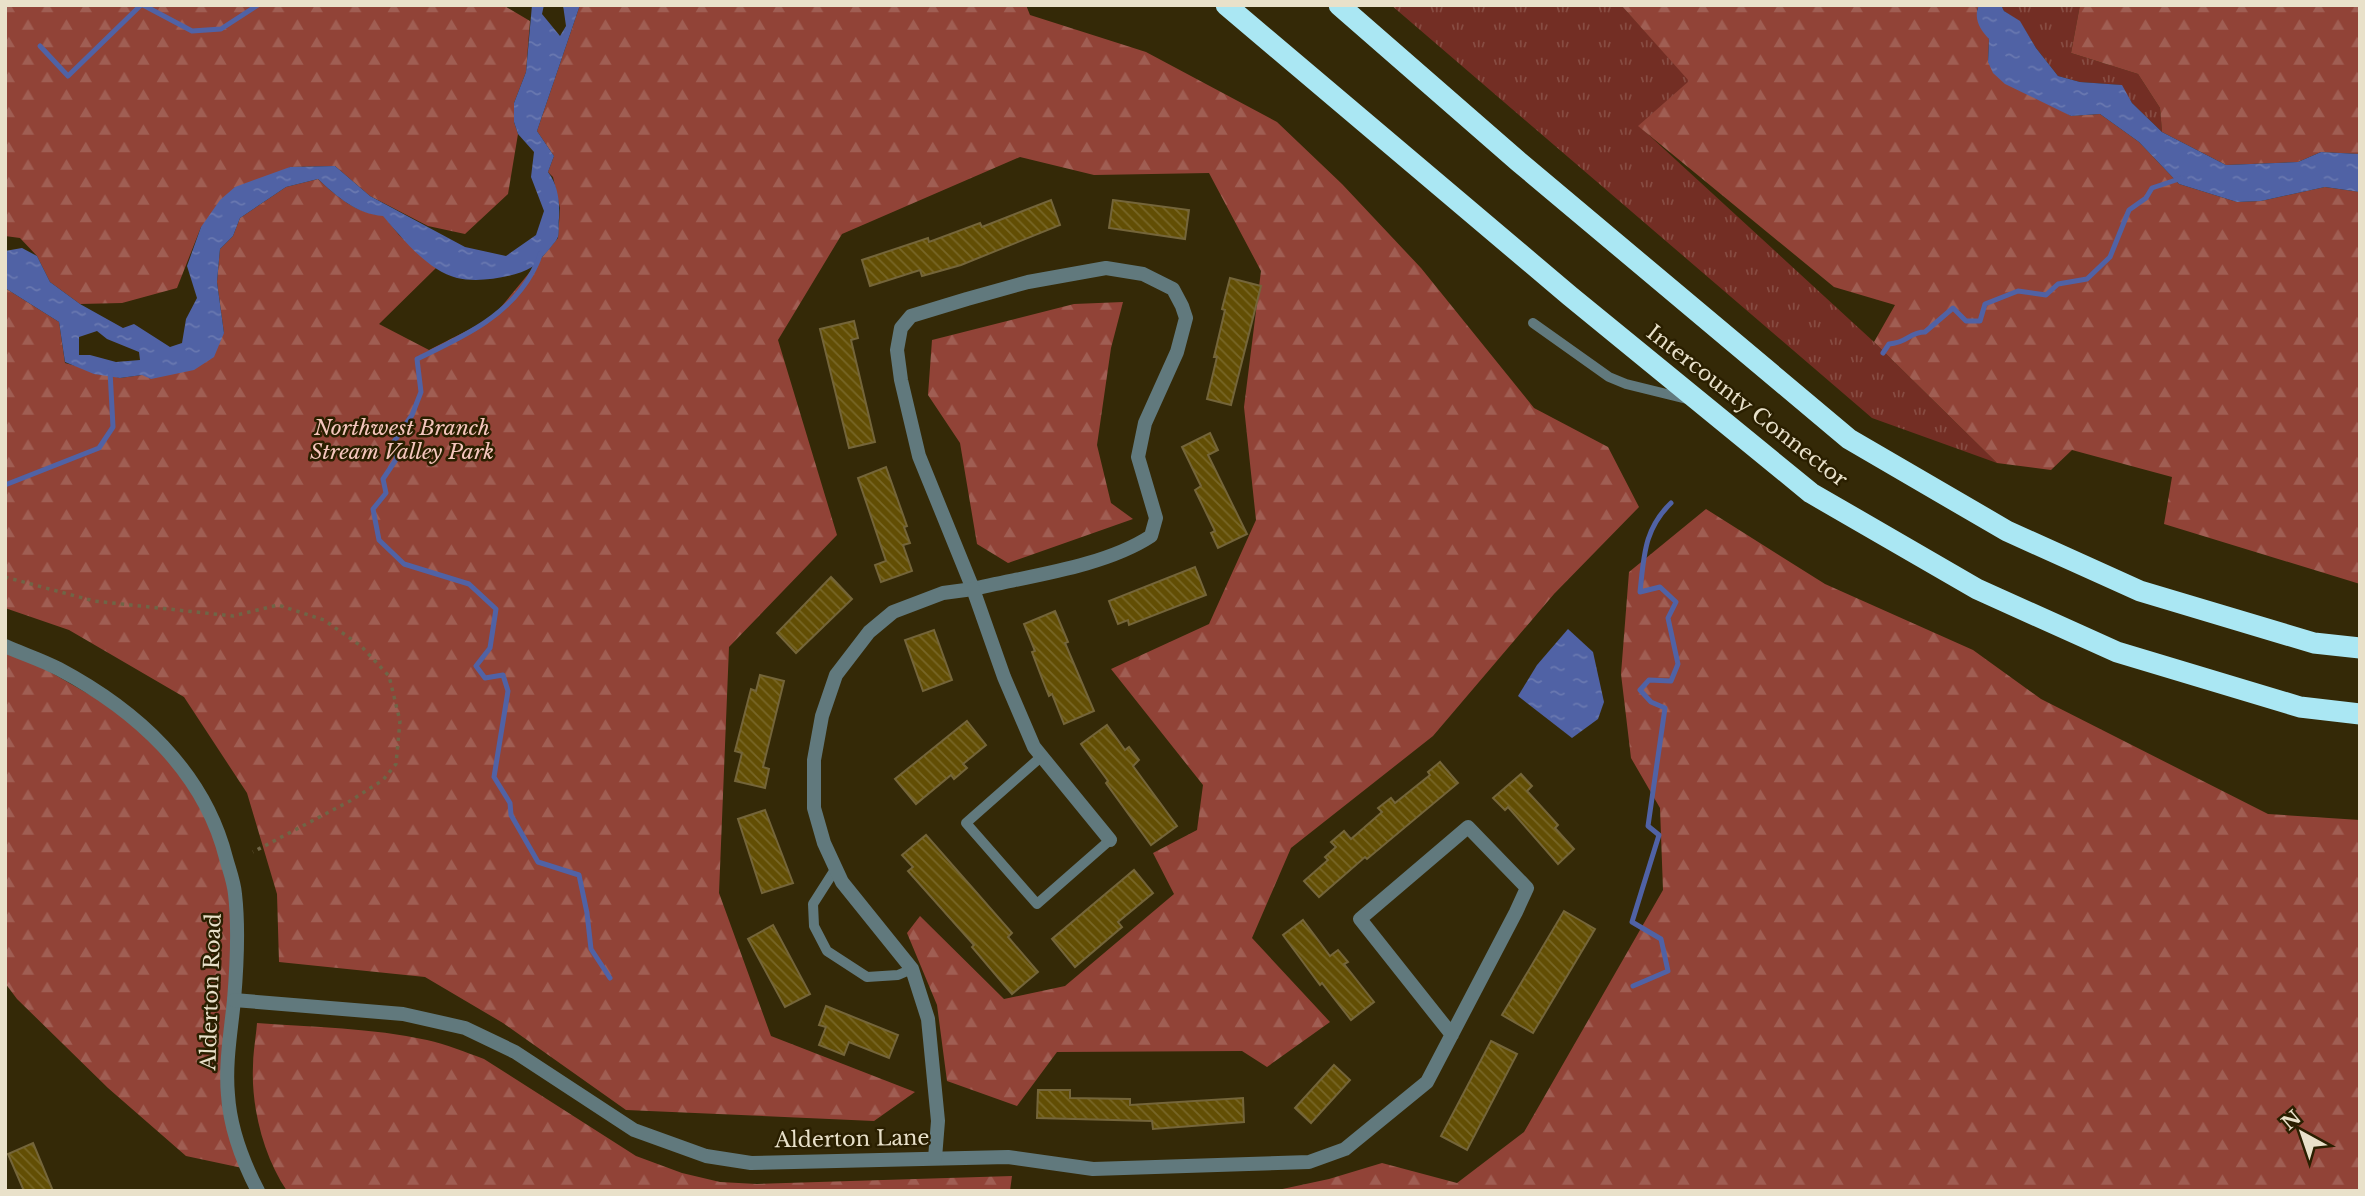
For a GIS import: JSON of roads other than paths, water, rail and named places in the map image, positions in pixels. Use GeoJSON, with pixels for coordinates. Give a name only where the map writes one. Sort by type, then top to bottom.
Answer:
{"type":"FeatureCollection","features":[{"type":"Feature","properties":{"kind":"highway","name":"Intercounty Connector"},"geometry":{"type":"LineString","coordinates":[[1226,5],[1570,296],[1811,493],[1976,589],[2117,652],[2300,707],[2360,714]]}},
{"type":"Feature","properties":{"kind":"highway","name":"Intercounty Connector"},"geometry":{"type":"LineString","coordinates":[[1339,5],[1519,162],[1849,439],[2007,531],[2140,591],[2314,643],[2360,648]]}},
{"type":"Feature","properties":{"kind":"street"},"geometry":{"type":"LineString","coordinates":[[935,1158],[938,1121],[928,1019],[912,969],[842,881],[824,843],[814,808],[814,760],[822,716],[836,675],[869,632],[893,612],[943,593],[974,589],[1078,565],[1131,549],[1151,536],[1156,518],[1138,457],[1145,423],[1177,352],[1186,318],[1173,289],[1143,274],[1106,268],[1028,282],[911,316],[901,328],[897,350],[901,380],[919,456],[974,589],[1004,677],[1034,747],[1110,840]]}},
{"type":"Feature","properties":{"kind":"street","name":"Alderton Road"},"geometry":{"type":"LineString","coordinates":[[5,646],[57,667],[103,694],[144,726],[179,762],[206,805],[221,837],[235,891],[237,933],[228,1096],[239,1144],[258,1191]]}},
{"type":"Feature","properties":{"kind":"street","name":"Alderton Lane"},"geometry":{"type":"LineString","coordinates":[[234,1000],[403,1014],[465,1028],[515,1052],[634,1130],[706,1156],[751,1163],[1008,1157],[1093,1169],[1309,1163],[1345,1149],[1427,1082],[1452,1035],[1516,912],[1527,888],[1468,827],[1360,919],[1452,1035]]}},
{"type":"Feature","properties":{"kind":"lane"},"geometry":{"type":"LineString","coordinates":[[1533,323],[1609,377],[1663,395],[1699,401]]}},
{"type":"Feature","properties":{"kind":"lane"},"geometry":{"type":"LineString","coordinates":[[1042,756],[966,823],[1037,904],[1110,840]]}},
{"type":"Feature","properties":{"kind":"lane"},"geometry":{"type":"LineString","coordinates":[[836,869],[813,904],[814,926],[827,951],[867,977],[898,975],[912,969]]}},
{"type":"Feature","properties":{"kind":"water"},"geometry":{"type":"Polygon","coordinates":[[[532,5],[544,5],[542,14],[560,36],[566,26],[563,5],[580,5],[537,131],[554,156],[548,172],[558,194],[557,239],[541,259],[524,271],[485,280],[457,278],[446,274],[425,261],[383,216],[356,208],[318,179],[286,187],[240,218],[233,236],[220,249],[217,282],[224,333],[214,357],[194,370],[151,379],[142,375],[120,378],[94,374],[65,362],[59,322],[5,288],[5,251],[22,248],[37,256],[50,282],[80,304],[123,328],[134,324],[170,347],[182,343],[186,319],[197,298],[187,266],[201,227],[220,200],[235,187],[290,167],[335,166],[370,196],[465,247],[506,256],[536,235],[544,211],[531,177],[534,152],[518,134],[514,122],[514,103],[526,72],[532,5]],[[97,331],[79,337],[79,355],[116,362],[140,360],[139,352],[107,339],[97,331]]]}},
{"type":"Feature","properties":{"kind":"water"},"geometry":{"type":"Polygon","coordinates":[[[1979,5],[2001,5],[2004,11],[2020,21],[2036,48],[2058,76],[2080,82],[2122,85],[2132,103],[2162,132],[2226,165],[2298,162],[2321,152],[2360,154],[2360,192],[2325,187],[2261,201],[2237,202],[2179,184],[2139,142],[2100,114],[2071,116],[2005,84],[1993,73],[1988,62],[1989,39],[1978,24],[1979,5]]]}},
{"type":"Feature","properties":{"kind":"water"},"geometry":{"type":"Polygon","coordinates":[[[1568,629],[1593,652],[1604,702],[1598,719],[1572,738],[1518,696],[1537,665],[1568,629]]]}},
{"type":"Feature","properties":{"kind":"waterway"},"geometry":{"type":"LineString","coordinates":[[40,46],[68,76],[141,5]]}},
{"type":"Feature","properties":{"kind":"waterway"},"geometry":{"type":"LineString","coordinates":[[143,5],[192,31],[221,29],[258,5]]}},
{"type":"Feature","properties":{"kind":"waterway"},"geometry":{"type":"LineString","coordinates":[[1883,353],[1889,344],[1925,332],[1953,308],[1966,321],[1980,321],[1985,304],[2018,291],[2046,295],[2058,284],[2087,279],[2110,257],[2129,210],[2146,198],[2152,188],[2182,178]]}},
{"type":"Feature","properties":{"kind":"waterway"},"geometry":{"type":"LineString","coordinates":[[540,254],[522,289],[496,314],[466,334],[417,359],[421,392],[412,415],[391,446],[397,458],[383,479],[386,493],[373,509],[379,540],[404,564],[469,584],[496,609],[490,648],[476,666],[485,678],[503,675],[508,691],[494,777],[510,803],[511,815],[538,862],[579,875],[591,949],[610,978]]}},
{"type":"Feature","properties":{"kind":"waterway"},"geometry":{"type":"LineString","coordinates":[[5,485],[99,448],[113,427],[110,371]]}},
{"type":"Feature","properties":{"kind":"waterway"},"geometry":{"type":"LineString","coordinates":[[1633,986],[1668,971],[1661,939],[1632,922],[1659,835],[1648,826],[1665,708],[1651,702],[1640,690],[1649,680],[1671,681],[1678,664],[1668,618],[1676,602],[1660,587],[1640,592],[1644,555],[1650,533],[1671,503]]}},
{"type":"Feature","properties":{"kind":"park label","name":"Northwest Branch Stream Valley Park"},"geometry":{"type":"Point","coordinates":[402,440]}}]}
